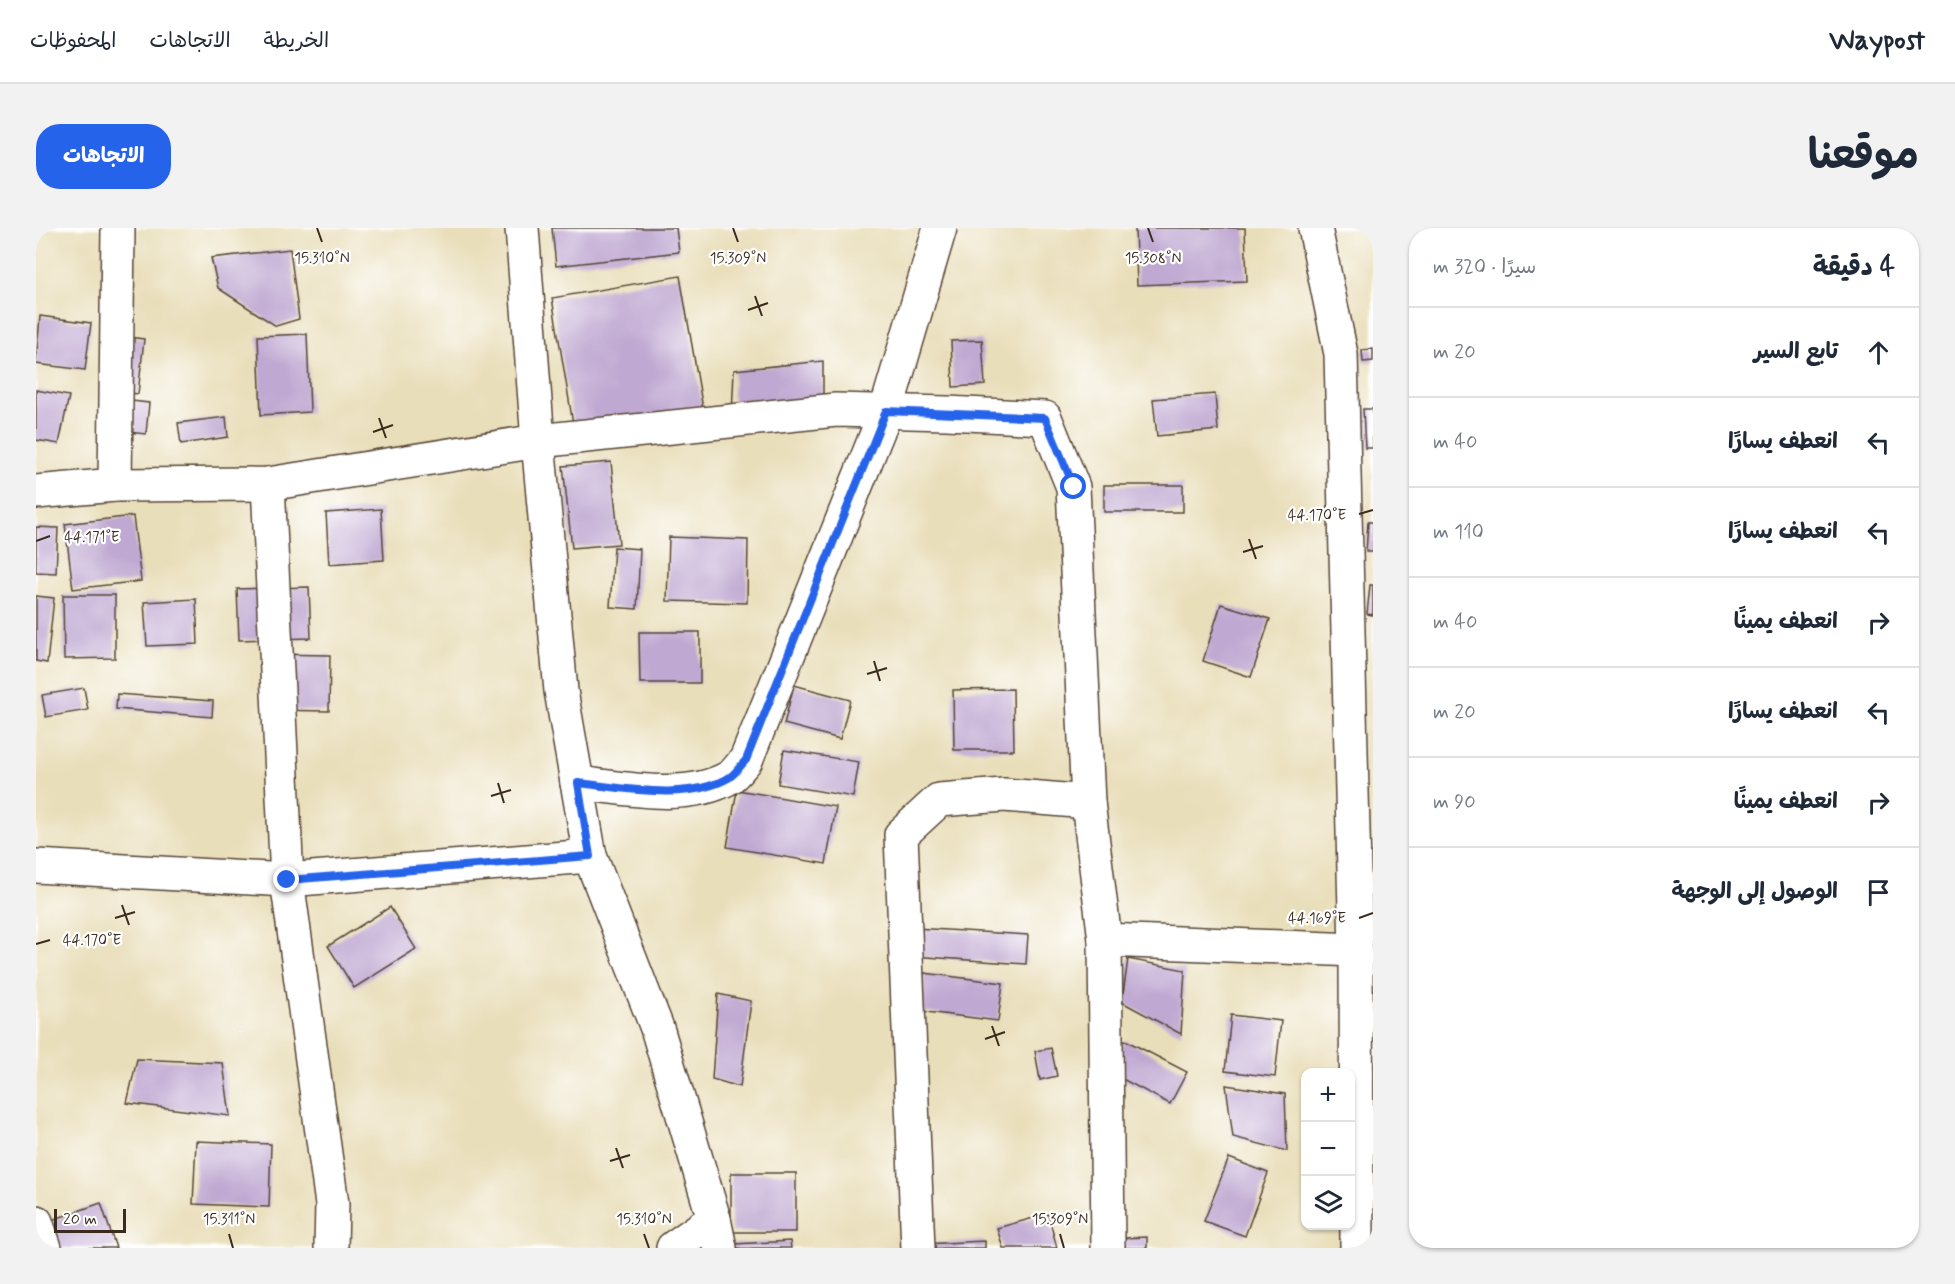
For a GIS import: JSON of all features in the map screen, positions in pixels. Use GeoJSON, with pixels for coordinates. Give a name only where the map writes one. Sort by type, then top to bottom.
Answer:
{"type":"FeatureCollection","features":[{"type":"Feature","properties":{"kind":"street"},"geometry":{"type":"LineString","coordinates":[[116,485],[118,228]]}},
{"type":"Feature","properties":{"kind":"street"},"geometry":{"type":"LineString","coordinates":[[522,228],[538,441],[561,691],[590,856],[657,1028],[717,1234],[673,1248]]}},
{"type":"Feature","properties":{"kind":"street"},"geometry":{"type":"LineString","coordinates":[[578,783],[668,792],[710,784],[731,776],[746,760],[886,411],[940,228]]}},
{"type":"Feature","properties":{"kind":"street"},"geometry":{"type":"LineString","coordinates":[[1315,228],[1341,354],[1356,950],[1357,1248]]}},
{"type":"Feature","properties":{"kind":"street"},"geometry":{"type":"LineString","coordinates":[[36,492],[116,485],[268,484],[538,441],[836,410],[1045,418],[1074,487],[1088,802],[1106,940],[1108,1248]]}},
{"type":"Feature","properties":{"kind":"street"},"geometry":{"type":"LineString","coordinates":[[268,484],[287,880],[332,1204],[331,1248]]}},
{"type":"Feature","properties":{"kind":"street"},"geometry":{"type":"LineString","coordinates":[[918,1248],[901,835],[939,800],[1004,795],[1088,802]]}},
{"type":"Feature","properties":{"kind":"street"},"geometry":{"type":"LineString","coordinates":[[36,866],[287,880],[590,856]]}},
{"type":"Feature","properties":{"kind":"street"},"geometry":{"type":"LineString","coordinates":[[1106,940],[1356,950]]}},
{"type":"Feature","properties":{"kind":"street"},"geometry":{"type":"LineString","coordinates":[[36,1222],[45,1248]]}},
{"type":"Feature","properties":{"kind":"building"},"geometry":{"type":"Polygon","coordinates":[[[552,228],[676,228],[679,252],[556,266],[552,228]]]}},
{"type":"Feature","properties":{"kind":"building"},"geometry":{"type":"Polygon","coordinates":[[[1135,228],[1245,228],[1247,281],[1137,285],[1135,228]]]}},
{"type":"Feature","properties":{"kind":"building"},"geometry":{"type":"Polygon","coordinates":[[[290,249],[299,319],[276,326],[218,288],[211,258],[290,249]]]}},
{"type":"Feature","properties":{"kind":"building"},"geometry":{"type":"Polygon","coordinates":[[[680,276],[703,409],[574,430],[552,298],[680,276]]]}},
{"type":"Feature","properties":{"kind":"building"},"geometry":{"type":"Polygon","coordinates":[[[40,316],[91,323],[85,370],[36,364],[40,316]]]}},
{"type":"Feature","properties":{"kind":"building"},"geometry":{"type":"Polygon","coordinates":[[[307,334],[310,412],[261,415],[258,336],[307,334]]]}},
{"type":"Feature","properties":{"kind":"building"},"geometry":{"type":"Polygon","coordinates":[[[112,335],[144,339],[138,394],[106,390],[112,335]]]}},
{"type":"Feature","properties":{"kind":"building"},"geometry":{"type":"Polygon","coordinates":[[[982,340],[985,385],[953,387],[951,341],[982,340]]]}},
{"type":"Feature","properties":{"kind":"building"},"geometry":{"type":"Polygon","coordinates":[[[1373,349],[1373,361],[1363,362],[1362,350],[1373,349]]]}},
{"type":"Feature","properties":{"kind":"building"},"geometry":{"type":"Polygon","coordinates":[[[823,361],[823,403],[732,416],[734,370],[823,361]]]}},
{"type":"Feature","properties":{"kind":"building"},"geometry":{"type":"Polygon","coordinates":[[[36,390],[69,396],[59,444],[36,440],[36,390]]]}},
{"type":"Feature","properties":{"kind":"building"},"geometry":{"type":"Polygon","coordinates":[[[1215,394],[1218,430],[1157,436],[1153,399],[1215,394]]]}},
{"type":"Feature","properties":{"kind":"building"},"geometry":{"type":"Polygon","coordinates":[[[114,399],[149,403],[146,434],[110,430],[114,399]]]}},
{"type":"Feature","properties":{"kind":"building"},"geometry":{"type":"Polygon","coordinates":[[[1363,409],[1373,409],[1373,448],[1365,448],[1363,409]]]}},
{"type":"Feature","properties":{"kind":"building"},"geometry":{"type":"Polygon","coordinates":[[[226,417],[228,437],[181,444],[178,423],[226,417]]]}},
{"type":"Feature","properties":{"kind":"building"},"geometry":{"type":"Polygon","coordinates":[[[611,462],[619,544],[572,548],[563,466],[611,462]]]}},
{"type":"Feature","properties":{"kind":"building"},"geometry":{"type":"Polygon","coordinates":[[[1104,485],[1183,485],[1183,512],[1104,512],[1104,485]]]}},
{"type":"Feature","properties":{"kind":"building"},"geometry":{"type":"Polygon","coordinates":[[[381,509],[384,560],[329,564],[326,513],[381,509]]]}},
{"type":"Feature","properties":{"kind":"building"},"geometry":{"type":"Polygon","coordinates":[[[133,516],[141,581],[73,589],[65,524],[133,516]]]}},
{"type":"Feature","properties":{"kind":"building"},"geometry":{"type":"Polygon","coordinates":[[[1368,522],[1373,522],[1373,552],[1366,552],[1368,522]]]}},
{"type":"Feature","properties":{"kind":"building"},"geometry":{"type":"Polygon","coordinates":[[[36,527],[58,528],[56,573],[36,572],[36,527]]]}},
{"type":"Feature","properties":{"kind":"building"},"geometry":{"type":"Polygon","coordinates":[[[669,537],[748,540],[747,603],[667,601],[669,537]]]}},
{"type":"Feature","properties":{"kind":"building"},"geometry":{"type":"Polygon","coordinates":[[[614,547],[640,549],[637,609],[610,607],[614,547]]]}},
{"type":"Feature","properties":{"kind":"building"},"geometry":{"type":"Polygon","coordinates":[[[1370,585],[1373,585],[1373,615],[1367,614],[1370,585]]]}},
{"type":"Feature","properties":{"kind":"building"},"geometry":{"type":"Polygon","coordinates":[[[309,587],[311,638],[239,640],[237,589],[309,587]]]}},
{"type":"Feature","properties":{"kind":"building"},"geometry":{"type":"Polygon","coordinates":[[[63,595],[115,595],[115,658],[64,659],[63,595]]]}},
{"type":"Feature","properties":{"kind":"building"},"geometry":{"type":"Polygon","coordinates":[[[36,596],[54,598],[47,663],[36,661],[36,596]]]}},
{"type":"Feature","properties":{"kind":"building"},"geometry":{"type":"Polygon","coordinates":[[[196,599],[198,644],[147,646],[144,602],[196,599]]]}},
{"type":"Feature","properties":{"kind":"building"},"geometry":{"type":"Polygon","coordinates":[[[1221,604],[1270,619],[1251,677],[1203,661],[1221,604]]]}},
{"type":"Feature","properties":{"kind":"building"},"geometry":{"type":"Polygon","coordinates":[[[639,632],[700,632],[700,683],[640,683],[639,632]]]}},
{"type":"Feature","properties":{"kind":"building"},"geometry":{"type":"Polygon","coordinates":[[[266,654],[330,655],[329,711],[265,710],[266,654]]]}},
{"type":"Feature","properties":{"kind":"building"},"geometry":{"type":"Polygon","coordinates":[[[794,685],[850,700],[840,739],[784,724],[794,685]]]}},
{"type":"Feature","properties":{"kind":"building"},"geometry":{"type":"Polygon","coordinates":[[[84,688],[88,710],[46,717],[42,695],[84,688]]]}},
{"type":"Feature","properties":{"kind":"building"},"geometry":{"type":"Polygon","coordinates":[[[1013,689],[1014,750],[954,750],[953,690],[1013,689]]]}},
{"type":"Feature","properties":{"kind":"building"},"geometry":{"type":"Polygon","coordinates":[[[117,694],[213,701],[212,717],[116,709],[117,694]]]}},
{"type":"Feature","properties":{"kind":"building"},"geometry":{"type":"Polygon","coordinates":[[[784,750],[859,762],[853,797],[778,784],[784,750]]]}},
{"type":"Feature","properties":{"kind":"building"},"geometry":{"type":"Polygon","coordinates":[[[737,790],[836,807],[826,864],[727,847],[737,790]]]}},
{"type":"Feature","properties":{"kind":"building"},"geometry":{"type":"Polygon","coordinates":[[[390,907],[416,949],[354,988],[328,946],[390,907]]]}},
{"type":"Feature","properties":{"kind":"building"},"geometry":{"type":"Polygon","coordinates":[[[914,928],[1028,935],[1026,964],[912,956],[914,928]]]}},
{"type":"Feature","properties":{"kind":"building"},"geometry":{"type":"Polygon","coordinates":[[[1128,959],[1185,970],[1181,1034],[1122,1002],[1128,959]]]}},
{"type":"Feature","properties":{"kind":"building"},"geometry":{"type":"Polygon","coordinates":[[[924,973],[1003,983],[998,1021],[919,1011],[924,973]]]}},
{"type":"Feature","properties":{"kind":"building"},"geometry":{"type":"Polygon","coordinates":[[[718,994],[751,1001],[740,1087],[712,1079],[718,994]]]}},
{"type":"Feature","properties":{"kind":"building"},"geometry":{"type":"Polygon","coordinates":[[[1231,1015],[1281,1021],[1275,1077],[1225,1071],[1231,1015]]]}},
{"type":"Feature","properties":{"kind":"building"},"geometry":{"type":"Polygon","coordinates":[[[1125,1040],[1187,1072],[1170,1104],[1109,1072],[1125,1040]]]}},
{"type":"Feature","properties":{"kind":"building"},"geometry":{"type":"Polygon","coordinates":[[[1051,1048],[1057,1076],[1040,1080],[1035,1051],[1051,1048]]]}},
{"type":"Feature","properties":{"kind":"building"},"geometry":{"type":"Polygon","coordinates":[[[137,1059],[223,1063],[230,1116],[127,1103],[137,1059]]]}},
{"type":"Feature","properties":{"kind":"building"},"geometry":{"type":"Polygon","coordinates":[[[1226,1085],[1285,1094],[1287,1151],[1233,1137],[1226,1085]]]}},
{"type":"Feature","properties":{"kind":"building"},"geometry":{"type":"Polygon","coordinates":[[[196,1141],[271,1144],[269,1207],[193,1204],[196,1141]]]}},
{"type":"Feature","properties":{"kind":"building"},"geometry":{"type":"Polygon","coordinates":[[[1229,1158],[1268,1173],[1245,1236],[1204,1221],[1229,1158]]]}},
{"type":"Feature","properties":{"kind":"building"},"geometry":{"type":"Polygon","coordinates":[[[731,1173],[796,1173],[796,1232],[731,1232],[731,1173]]]}},
{"type":"Feature","properties":{"kind":"building"},"geometry":{"type":"Polygon","coordinates":[[[101,1203],[116,1248],[55,1248],[46,1222],[101,1203]]]}},
{"type":"Feature","properties":{"kind":"building"},"geometry":{"type":"Polygon","coordinates":[[[1048,1214],[1057,1248],[1003,1248],[997,1228],[1048,1214]]]}},
{"type":"Feature","properties":{"kind":"building"},"geometry":{"type":"Polygon","coordinates":[[[1147,1237],[1147,1248],[1124,1248],[1124,1238],[1147,1237]]]}},
{"type":"Feature","properties":{"kind":"building"},"geometry":{"type":"Polygon","coordinates":[[[790,1241],[791,1248],[717,1248],[717,1245],[790,1241]]]}},
{"type":"Feature","properties":{"kind":"building"},"geometry":{"type":"Polygon","coordinates":[[[985,1241],[985,1248],[924,1248],[923,1244],[985,1241]]]}},
{"type":"Feature","properties":{"kind":"route"},"geometry":{"type":"LineString","coordinates":[[287,880],[590,856],[578,783],[668,792],[710,784],[731,776],[746,760],[886,411],[1045,418],[1074,487]]}}]}
